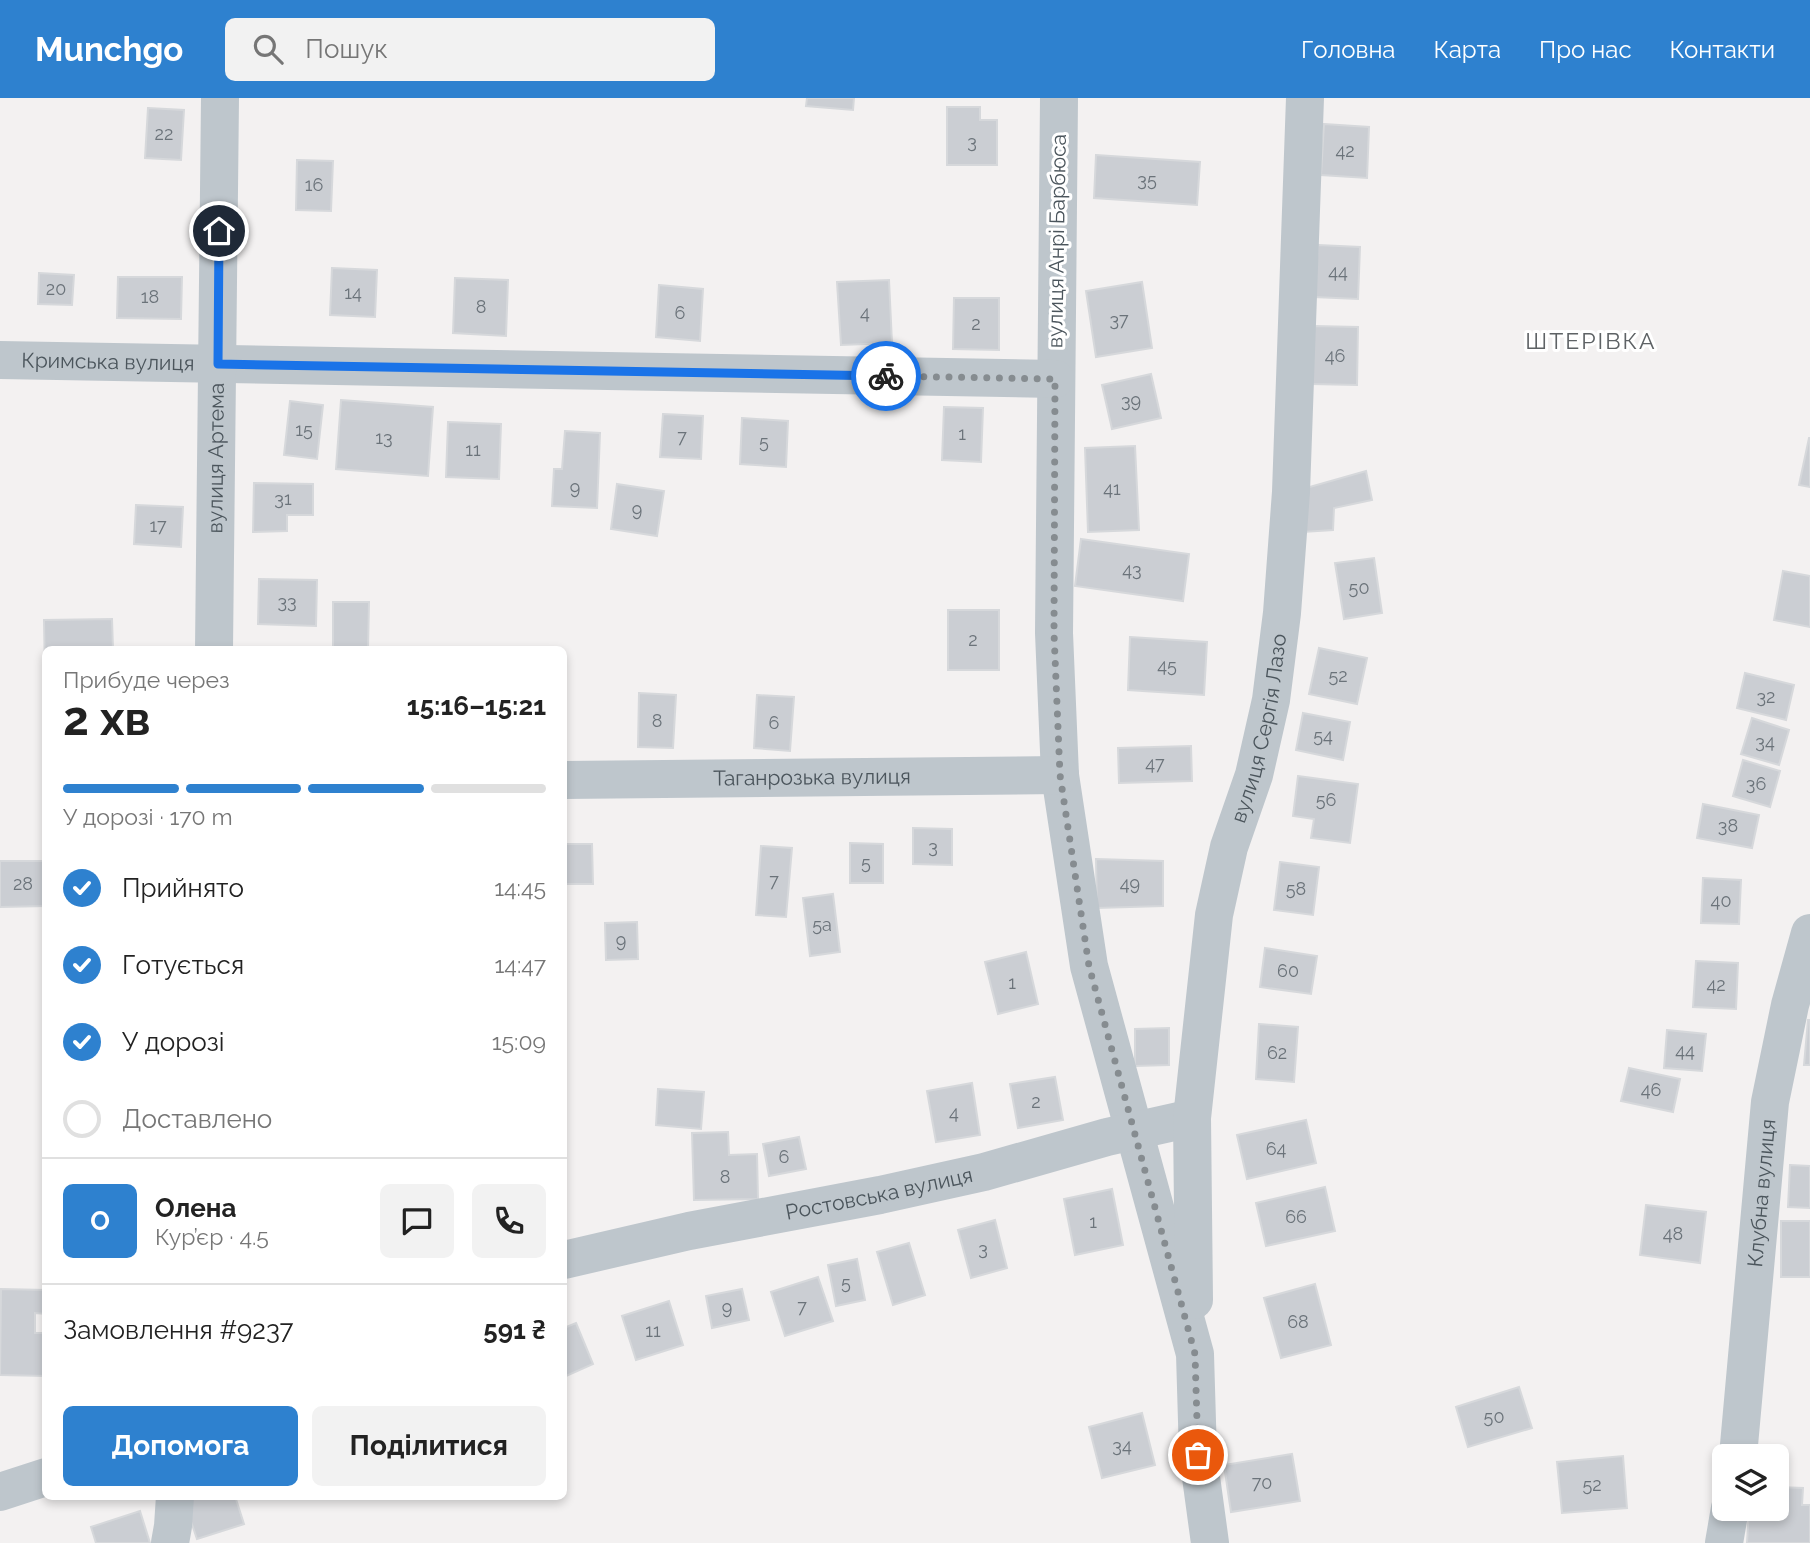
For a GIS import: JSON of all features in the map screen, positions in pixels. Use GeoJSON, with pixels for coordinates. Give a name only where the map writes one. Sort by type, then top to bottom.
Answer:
{"type":"FeatureCollection","features":[{"type":"Feature","properties":{"kind":"street","name":"вулиця Артема"},"geometry":{"type":"LineString","coordinates":[[214,646],[220,98]]}},
{"type":"Feature","properties":{"kind":"street","name":"вулиця Анрі Барбюса"},"geometry":{"type":"LineString","coordinates":[[1059,98],[1054,633],[1060,775],[1089,966],[1195,1354],[1198,1455],[1210,1543]]}},
{"type":"Feature","properties":{"kind":"street","name":"вулиця Сергія Лазо"},"geometry":{"type":"LineString","coordinates":[[1195,1354],[1192,1118],[1214,915],[1229,847],[1254,775],[1271,700],[1282,613],[1291,492],[1305,98]]}},
{"type":"Feature","properties":{"kind":"street","name":"Кримська вулиця"},"geometry":{"type":"LineString","coordinates":[[0,360],[1055,379]]}},
{"type":"Feature","properties":{"kind":"street","name":"Таганрозька вулиця"},"geometry":{"type":"LineString","coordinates":[[567,780],[1060,775]]}},
{"type":"Feature","properties":{"kind":"street","name":"Клубна вулиця"},"geometry":{"type":"LineString","coordinates":[[1739,1444],[1770,1102],[1790,1005],[1810,933]]}},
{"type":"Feature","properties":{"kind":"street","name":"Ростовська вулиця"},"geometry":{"type":"LineString","coordinates":[[567,1259],[689,1231],[880,1195],[1192,1118]]}},
{"type":"Feature","properties":{"kind":"street"},"geometry":{"type":"LineString","coordinates":[[0,1492],[42,1478]]}},
{"type":"Feature","properties":{"kind":"street"},"geometry":{"type":"LineString","coordinates":[[170,1543],[175,1500]]}},
{"type":"Feature","properties":{"kind":"street"},"geometry":{"type":"LineString","coordinates":[[1724,1543],[1728,1521]]}},
{"type":"Feature","properties":{"kind":"building"},"geometry":{"type":"Polygon","coordinates":[[[807,98],[854,98],[853,110],[806,106],[807,98]]]}},
{"type":"Feature","properties":{"kind":"building"},"geometry":{"type":"Polygon","coordinates":[[[947,107],[980,107],[980,120],[997,120],[997,165],[947,165],[947,107]]]}},
{"type":"Feature","properties":{"kind":"building"},"geometry":{"type":"Polygon","coordinates":[[[148,108],[184,110],[181,160],[145,158],[148,108]]]}},
{"type":"Feature","properties":{"kind":"building"},"geometry":{"type":"Polygon","coordinates":[[[1324,124],[1369,127],[1367,178],[1321,175],[1324,124]]]}},
{"type":"Feature","properties":{"kind":"building"},"geometry":{"type":"Polygon","coordinates":[[[1096,155],[1200,162],[1197,205],[1094,198],[1096,155]]]}},
{"type":"Feature","properties":{"kind":"building"},"geometry":{"type":"Polygon","coordinates":[[[297,160],[333,161],[331,211],[296,210],[297,160]]]}},
{"type":"Feature","properties":{"kind":"building"},"geometry":{"type":"Polygon","coordinates":[[[1318,245],[1360,247],[1358,299],[1314,297],[1318,245]]]}},
{"type":"Feature","properties":{"kind":"building"},"geometry":{"type":"Polygon","coordinates":[[[332,268],[377,270],[375,317],[330,315],[332,268]]]}},
{"type":"Feature","properties":{"kind":"building"},"geometry":{"type":"Polygon","coordinates":[[[39,273],[74,275],[72,305],[38,304],[39,273]]]}},
{"type":"Feature","properties":{"kind":"building"},"geometry":{"type":"Polygon","coordinates":[[[118,277],[182,277],[181,319],[117,318],[118,277]]]}},
{"type":"Feature","properties":{"kind":"building"},"geometry":{"type":"Polygon","coordinates":[[[455,278],[508,280],[506,336],[453,333],[455,278]]]}},
{"type":"Feature","properties":{"kind":"building"},"geometry":{"type":"Polygon","coordinates":[[[889,280],[892,343],[841,345],[837,282],[889,280]]]}},
{"type":"Feature","properties":{"kind":"building"},"geometry":{"type":"Polygon","coordinates":[[[1142,282],[1152,348],[1096,357],[1086,291],[1142,282]]]}},
{"type":"Feature","properties":{"kind":"building"},"geometry":{"type":"Polygon","coordinates":[[[659,285],[703,289],[700,341],[656,337],[659,285]]]}},
{"type":"Feature","properties":{"kind":"building"},"geometry":{"type":"Polygon","coordinates":[[[954,298],[999,298],[999,350],[953,349],[954,298]]]}},
{"type":"Feature","properties":{"kind":"building"},"geometry":{"type":"Polygon","coordinates":[[[1314,326],[1358,327],[1357,385],[1312,384],[1314,326]]]}},
{"type":"Feature","properties":{"kind":"building"},"geometry":{"type":"Polygon","coordinates":[[[1151,374],[1161,418],[1112,429],[1102,385],[1151,374]]]}},
{"type":"Feature","properties":{"kind":"building"},"geometry":{"type":"Polygon","coordinates":[[[341,400],[433,407],[428,476],[336,469],[341,400]]]}},
{"type":"Feature","properties":{"kind":"building"},"geometry":{"type":"Polygon","coordinates":[[[290,401],[323,405],[317,459],[284,455],[290,401]]]}},
{"type":"Feature","properties":{"kind":"building"},"geometry":{"type":"Polygon","coordinates":[[[944,407],[983,408],[981,462],[942,460],[944,407]]]}},
{"type":"Feature","properties":{"kind":"building"},"geometry":{"type":"Polygon","coordinates":[[[663,414],[703,416],[701,459],[660,457],[663,414]]]}},
{"type":"Feature","properties":{"kind":"building"},"geometry":{"type":"Polygon","coordinates":[[[742,418],[788,421],[786,467],[740,464],[742,418]]]}},
{"type":"Feature","properties":{"kind":"building"},"geometry":{"type":"Polygon","coordinates":[[[448,422],[501,424],[499,479],[446,477],[448,422]]]}},
{"type":"Feature","properties":{"kind":"building"},"geometry":{"type":"Polygon","coordinates":[[[565,431],[600,433],[597,508],[552,506],[554,469],[562,469],[565,431]]]}},
{"type":"Feature","properties":{"kind":"building"},"geometry":{"type":"Polygon","coordinates":[[[1810,438],[1810,487],[1799,485],[1810,438]]]}},
{"type":"Feature","properties":{"kind":"building"},"geometry":{"type":"Polygon","coordinates":[[[1135,446],[1139,530],[1088,532],[1085,448],[1135,446]]]}},
{"type":"Feature","properties":{"kind":"building"},"geometry":{"type":"Polygon","coordinates":[[[1366,471],[1372,500],[1334,508],[1333,530],[1303,532],[1306,488],[1366,471]]]}},
{"type":"Feature","properties":{"kind":"building"},"geometry":{"type":"Polygon","coordinates":[[[254,483],[313,484],[313,515],[287,515],[287,531],[253,532],[254,483]]]}},
{"type":"Feature","properties":{"kind":"building"},"geometry":{"type":"Polygon","coordinates":[[[617,484],[664,491],[657,536],[611,529],[617,484]]]}},
{"type":"Feature","properties":{"kind":"building"},"geometry":{"type":"Polygon","coordinates":[[[136,505],[183,507],[181,547],[134,544],[136,505]]]}},
{"type":"Feature","properties":{"kind":"building"},"geometry":{"type":"Polygon","coordinates":[[[1081,539],[1189,554],[1183,601],[1075,586],[1081,539]]]}},
{"type":"Feature","properties":{"kind":"building"},"geometry":{"type":"Polygon","coordinates":[[[1374,558],[1382,613],[1344,619],[1335,563],[1374,558]]]}},
{"type":"Feature","properties":{"kind":"building"},"geometry":{"type":"Polygon","coordinates":[[[1783,571],[1810,576],[1810,627],[1774,620],[1783,571]]]}},
{"type":"Feature","properties":{"kind":"building"},"geometry":{"type":"Polygon","coordinates":[[[259,579],[317,580],[316,626],[258,624],[259,579]]]}},
{"type":"Feature","properties":{"kind":"building"},"geometry":{"type":"Polygon","coordinates":[[[333,602],[369,602],[368,646],[333,646],[333,602]]]}},
{"type":"Feature","properties":{"kind":"building"},"geometry":{"type":"Polygon","coordinates":[[[948,610],[999,610],[999,670],[948,670],[948,610]]]}},
{"type":"Feature","properties":{"kind":"building"},"geometry":{"type":"Polygon","coordinates":[[[112,619],[113,646],[44,646],[44,620],[112,619]]]}},
{"type":"Feature","properties":{"kind":"building"},"geometry":{"type":"Polygon","coordinates":[[[1130,637],[1207,642],[1204,695],[1128,690],[1130,637]]]}},
{"type":"Feature","properties":{"kind":"building"},"geometry":{"type":"Polygon","coordinates":[[[1319,648],[1367,658],[1357,704],[1309,694],[1319,648]]]}},
{"type":"Feature","properties":{"kind":"building"},"geometry":{"type":"Polygon","coordinates":[[[1745,673],[1794,685],[1786,720],[1737,708],[1745,673]]]}},
{"type":"Feature","properties":{"kind":"building"},"geometry":{"type":"Polygon","coordinates":[[[639,693],[676,695],[673,748],[638,747],[639,693]]]}},
{"type":"Feature","properties":{"kind":"building"},"geometry":{"type":"Polygon","coordinates":[[[757,695],[794,697],[790,751],[754,748],[757,695]]]}},
{"type":"Feature","properties":{"kind":"building"},"geometry":{"type":"Polygon","coordinates":[[[1303,713],[1350,722],[1343,760],[1296,750],[1303,713]]]}},
{"type":"Feature","properties":{"kind":"building"},"geometry":{"type":"Polygon","coordinates":[[[1752,718],[1789,730],[1779,765],[1741,754],[1752,718]]]}},
{"type":"Feature","properties":{"kind":"building"},"geometry":{"type":"Polygon","coordinates":[[[1191,746],[1192,781],[1119,783],[1118,748],[1191,746]]]}},
{"type":"Feature","properties":{"kind":"building"},"geometry":{"type":"Polygon","coordinates":[[[1743,760],[1780,771],[1770,807],[1733,796],[1743,760]]]}},
{"type":"Feature","properties":{"kind":"building"},"geometry":{"type":"Polygon","coordinates":[[[1298,776],[1358,784],[1350,843],[1311,838],[1314,819],[1293,816],[1298,776]]]}},
{"type":"Feature","properties":{"kind":"building"},"geometry":{"type":"Polygon","coordinates":[[[1703,804],[1759,815],[1752,848],[1697,838],[1703,804]]]}},
{"type":"Feature","properties":{"kind":"building"},"geometry":{"type":"Polygon","coordinates":[[[913,828],[952,829],[952,865],[913,864],[913,828]]]}},
{"type":"Feature","properties":{"kind":"building"},"geometry":{"type":"Polygon","coordinates":[[[850,843],[883,844],[883,883],[850,883],[850,843]]]}},
{"type":"Feature","properties":{"kind":"building"},"geometry":{"type":"Polygon","coordinates":[[[567,844],[592,844],[593,884],[567,884],[567,844]]]}},
{"type":"Feature","properties":{"kind":"building"},"geometry":{"type":"Polygon","coordinates":[[[761,846],[792,848],[786,917],[756,915],[761,846]]]}},
{"type":"Feature","properties":{"kind":"building"},"geometry":{"type":"Polygon","coordinates":[[[1096,859],[1163,861],[1163,906],[1097,908],[1096,859]]]}},
{"type":"Feature","properties":{"kind":"building"},"geometry":{"type":"Polygon","coordinates":[[[0,861],[42,861],[42,906],[0,907],[0,861]]]}},
{"type":"Feature","properties":{"kind":"building"},"geometry":{"type":"Polygon","coordinates":[[[1280,862],[1319,867],[1313,915],[1274,910],[1280,862]]]}},
{"type":"Feature","properties":{"kind":"building"},"geometry":{"type":"Polygon","coordinates":[[[1703,878],[1741,880],[1739,924],[1701,923],[1703,878]]]}},
{"type":"Feature","properties":{"kind":"building"},"geometry":{"type":"Polygon","coordinates":[[[833,894],[840,952],[810,956],[803,898],[833,894]]]}},
{"type":"Feature","properties":{"kind":"building"},"geometry":{"type":"Polygon","coordinates":[[[637,922],[638,959],[606,960],[605,923],[637,922]]]}},
{"type":"Feature","properties":{"kind":"building"},"geometry":{"type":"Polygon","coordinates":[[[1265,948],[1317,956],[1311,994],[1260,987],[1265,948]]]}},
{"type":"Feature","properties":{"kind":"building"},"geometry":{"type":"Polygon","coordinates":[[[1026,952],[1038,1004],[998,1014],[985,962],[1026,952]]]}},
{"type":"Feature","properties":{"kind":"building"},"geometry":{"type":"Polygon","coordinates":[[[1696,961],[1738,963],[1736,1009],[1693,1007],[1696,961]]]}},
{"type":"Feature","properties":{"kind":"building"},"geometry":{"type":"Polygon","coordinates":[[[1808,1020],[1810,1065],[1804,1065],[1808,1020]]]}},
{"type":"Feature","properties":{"kind":"building"},"geometry":{"type":"Polygon","coordinates":[[[1259,1024],[1298,1027],[1294,1082],[1256,1079],[1259,1024]]]}},
{"type":"Feature","properties":{"kind":"building"},"geometry":{"type":"Polygon","coordinates":[[[1169,1028],[1169,1065],[1135,1066],[1135,1029],[1169,1028]]]}},
{"type":"Feature","properties":{"kind":"building"},"geometry":{"type":"Polygon","coordinates":[[[1667,1030],[1706,1034],[1702,1071],[1664,1068],[1667,1030]]]}},
{"type":"Feature","properties":{"kind":"building"},"geometry":{"type":"Polygon","coordinates":[[[1629,1068],[1680,1079],[1673,1112],[1621,1101],[1629,1068]]]}},
{"type":"Feature","properties":{"kind":"building"},"geometry":{"type":"Polygon","coordinates":[[[1055,1077],[1063,1120],[1018,1128],[1010,1084],[1055,1077]]]}},
{"type":"Feature","properties":{"kind":"building"},"geometry":{"type":"Polygon","coordinates":[[[972,1083],[980,1135],[936,1142],[927,1091],[972,1083]]]}},
{"type":"Feature","properties":{"kind":"building"},"geometry":{"type":"Polygon","coordinates":[[[658,1089],[704,1092],[701,1129],[656,1125],[658,1089]]]}},
{"type":"Feature","properties":{"kind":"building"},"geometry":{"type":"Polygon","coordinates":[[[1306,1120],[1316,1163],[1247,1179],[1237,1135],[1306,1120]]]}},
{"type":"Feature","properties":{"kind":"building"},"geometry":{"type":"Polygon","coordinates":[[[728,1132],[729,1155],[757,1154],[758,1199],[694,1200],[692,1133],[728,1132]]]}},
{"type":"Feature","properties":{"kind":"building"},"geometry":{"type":"Polygon","coordinates":[[[799,1137],[806,1169],[769,1176],[763,1144],[799,1137]]]}},
{"type":"Feature","properties":{"kind":"building"},"geometry":{"type":"Polygon","coordinates":[[[1790,1165],[1810,1166],[1810,1208],[1788,1207],[1790,1165]]]}},
{"type":"Feature","properties":{"kind":"building"},"geometry":{"type":"Polygon","coordinates":[[[1325,1187],[1335,1231],[1266,1246],[1256,1203],[1325,1187]]]}},
{"type":"Feature","properties":{"kind":"building"},"geometry":{"type":"Polygon","coordinates":[[[1112,1189],[1123,1245],[1075,1255],[1064,1199],[1112,1189]]]}},
{"type":"Feature","properties":{"kind":"building"},"geometry":{"type":"Polygon","coordinates":[[[1646,1205],[1706,1212],[1700,1263],[1640,1255],[1646,1205]]]}},
{"type":"Feature","properties":{"kind":"building"},"geometry":{"type":"Polygon","coordinates":[[[995,1220],[1007,1268],[971,1278],[958,1230],[995,1220]]]}},
{"type":"Feature","properties":{"kind":"building"},"geometry":{"type":"Polygon","coordinates":[[[1781,1221],[1810,1221],[1810,1277],[1781,1277],[1781,1221]]]}},
{"type":"Feature","properties":{"kind":"building"},"geometry":{"type":"Polygon","coordinates":[[[909,1243],[925,1295],[893,1305],[877,1252],[909,1243]]]}},
{"type":"Feature","properties":{"kind":"building"},"geometry":{"type":"Polygon","coordinates":[[[857,1259],[865,1300],[836,1306],[828,1265],[857,1259]]]}},
{"type":"Feature","properties":{"kind":"building"},"geometry":{"type":"Polygon","coordinates":[[[818,1277],[833,1321],[785,1336],[771,1292],[818,1277]]]}},
{"type":"Feature","properties":{"kind":"building"},"geometry":{"type":"Polygon","coordinates":[[[1315,1284],[1331,1345],[1281,1358],[1264,1298],[1315,1284]]]}},
{"type":"Feature","properties":{"kind":"building"},"geometry":{"type":"Polygon","coordinates":[[[1,1289],[42,1290],[42,1314],[35,1313],[35,1333],[42,1333],[42,1376],[0,1375],[1,1289]]]}},
{"type":"Feature","properties":{"kind":"building"},"geometry":{"type":"Polygon","coordinates":[[[742,1289],[749,1320],[712,1328],[706,1296],[742,1289]]]}},
{"type":"Feature","properties":{"kind":"building"},"geometry":{"type":"Polygon","coordinates":[[[669,1301],[683,1345],[636,1360],[622,1316],[669,1301]]]}},
{"type":"Feature","properties":{"kind":"building"},"geometry":{"type":"Polygon","coordinates":[[[576,1323],[593,1364],[567,1376],[567,1327],[576,1323]]]}},
{"type":"Feature","properties":{"kind":"building"},"geometry":{"type":"Polygon","coordinates":[[[1519,1387],[1532,1428],[1468,1447],[1456,1407],[1519,1387]]]}},
{"type":"Feature","properties":{"kind":"building"},"geometry":{"type":"Polygon","coordinates":[[[1142,1413],[1155,1465],[1102,1478],[1089,1427],[1142,1413]]]}},
{"type":"Feature","properties":{"kind":"building"},"geometry":{"type":"Polygon","coordinates":[[[1292,1454],[1300,1501],[1231,1512],[1224,1465],[1292,1454]]]}},
{"type":"Feature","properties":{"kind":"building"},"geometry":{"type":"Polygon","coordinates":[[[1623,1456],[1627,1508],[1562,1513],[1557,1462],[1623,1456]]]}},
{"type":"Feature","properties":{"kind":"building"},"geometry":{"type":"Polygon","coordinates":[[[1789,1487],[1803,1488],[1802,1505],[1810,1505],[1810,1543],[1747,1543],[1748,1521],[1789,1521],[1789,1487]]]}},
{"type":"Feature","properties":{"kind":"building"},"geometry":{"type":"Polygon","coordinates":[[[236,1500],[244,1524],[197,1539],[184,1501],[236,1500]]]}},
{"type":"Feature","properties":{"kind":"building"},"geometry":{"type":"Polygon","coordinates":[[[140,1511],[150,1543],[96,1543],[91,1527],[140,1511]]]}},
{"type":"Feature","properties":{"kind":"way so far"},"geometry":{"type":"LineString","coordinates":[[886,376],[1055,379],[1054,633],[1060,775],[1089,966],[1195,1354],[1198,1455]]}},
{"type":"Feature","properties":{"kind":"district","name":"ШТЕРIВКА"},"geometry":{"type":"Point","coordinates":[1591,341]}},
{"type":"Feature","properties":{"kind":"route"},"geometry":{"type":"LineString","coordinates":[[219,231],[218,364],[886,376]]}}]}
